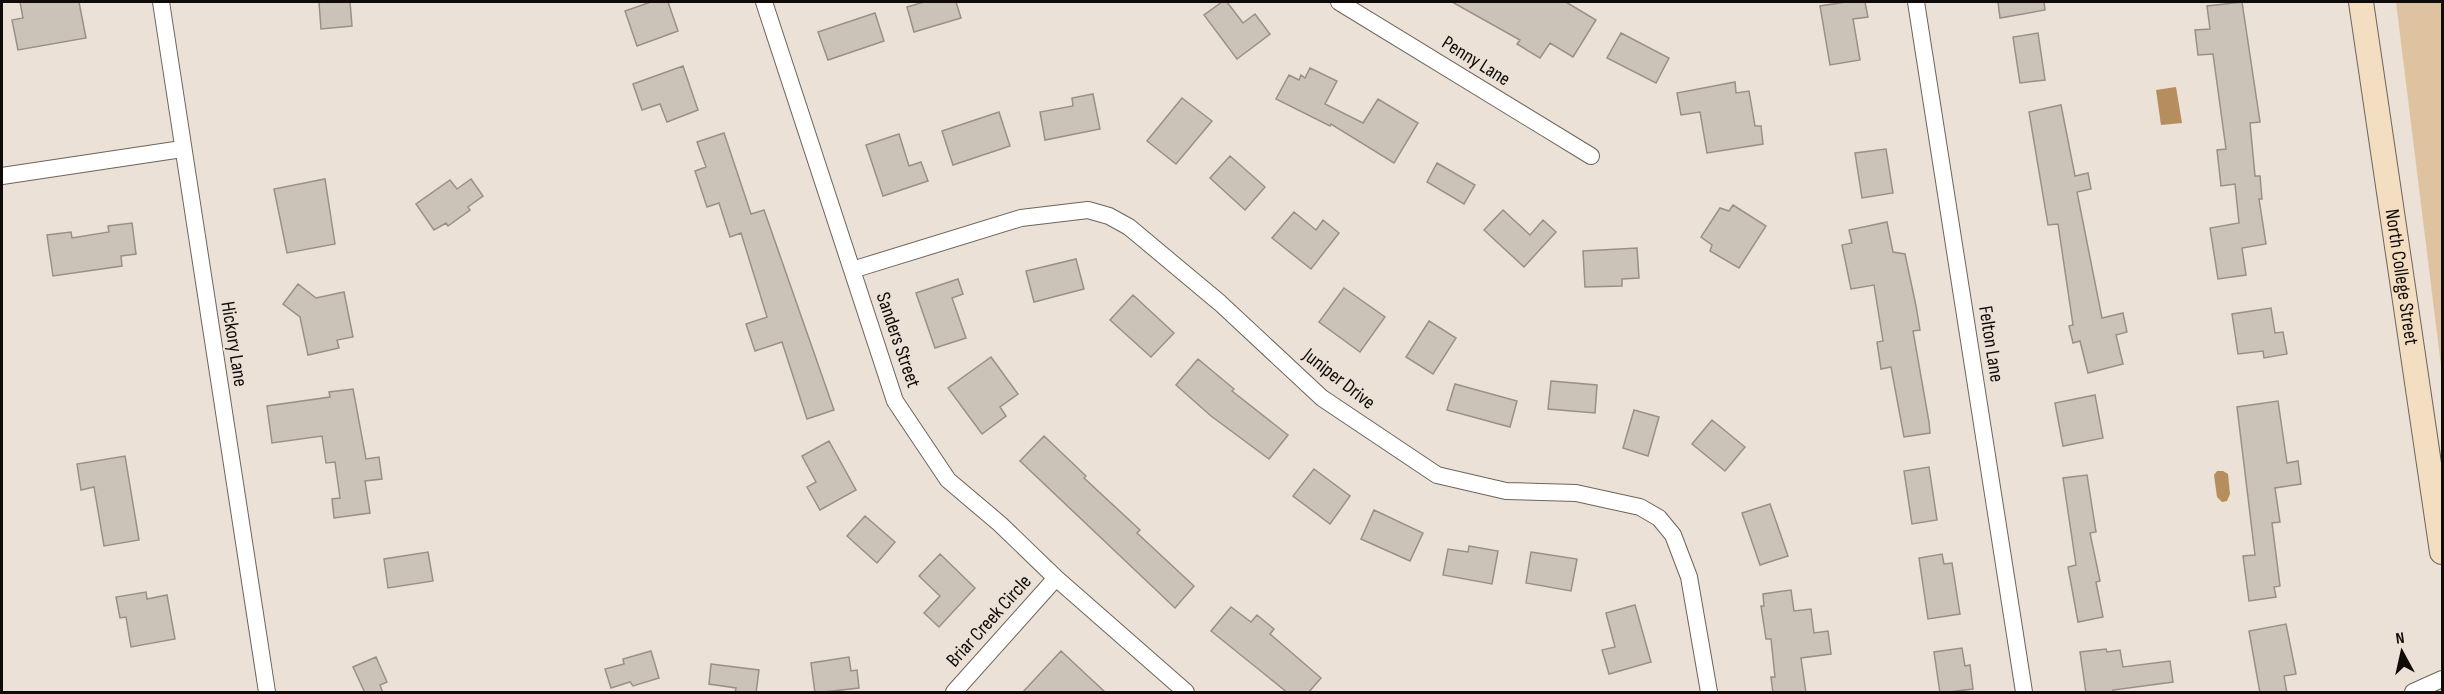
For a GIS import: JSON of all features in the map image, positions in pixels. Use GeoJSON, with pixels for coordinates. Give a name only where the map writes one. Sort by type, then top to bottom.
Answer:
{"type":"FeatureCollection","features":[{"type":"Feature","properties":{"kind":"main road","name":"North College Street"},"geometry":{"type":"LineString","coordinates":[[2361,2],[2442,552]]}},
{"type":"Feature","properties":{"kind":"street","name":"Hickory Lane"},"geometry":{"type":"LineString","coordinates":[[161,2],[267,693]]}},
{"type":"Feature","properties":{"kind":"street","name":"Sanders Street"},"geometry":{"type":"LineString","coordinates":[[764,2],[895,401],[948,480],[1000,524],[1056,578],[1186,693]]}},
{"type":"Feature","properties":{"kind":"street","name":"Penny Lane"},"geometry":{"type":"LineString","coordinates":[[1340,2],[1591,156]]}},
{"type":"Feature","properties":{"kind":"street","name":"Felton Lane"},"geometry":{"type":"LineString","coordinates":[[1916,2],[2024,693]]}},
{"type":"Feature","properties":{"kind":"street"},"geometry":{"type":"LineString","coordinates":[[2,176],[182,149]]}},
{"type":"Feature","properties":{"kind":"street","name":"Juniper Drive"},"geometry":{"type":"LineString","coordinates":[[852,270],[1021,218],[1088,210],[1109,216],[1129,227],[1220,303],[1322,398],[1437,475],[1506,491],[1576,493],[1640,507],[1659,518],[1673,535],[1689,577],[1709,693]]}},
{"type":"Feature","properties":{"kind":"street","name":"Briar Creek Circle"},"geometry":{"type":"LineString","coordinates":[[954,693],[1056,578]]}},
{"type":"Feature","properties":{"kind":"street"},"geometry":{"type":"LineString","coordinates":[[2413,693],[2442,679]]}},
{"type":"Feature","properties":{"kind":"shaded area"},"geometry":{"type":"Polygon","coordinates":[[[2396,2],[2442,2],[2442,374],[2396,2]]]}},
{"type":"Feature","properties":{"kind":"shaded area"},"geometry":{"type":"Polygon","coordinates":[[[2176,87],[2182,123],[2161,125],[2156,90],[2176,87]]]}},
{"type":"Feature","properties":{"kind":"shaded area"},"geometry":{"type":"Polygon","coordinates":[[[2217,471],[2228,474],[2230,494],[2227,501],[2222,502],[2217,497],[2214,475],[2217,471]]]}},
{"type":"Feature","properties":{"kind":"building"},"geometry":{"type":"Polygon","coordinates":[[[20,2],[79,2],[86,38],[18,50],[12,20],[23,18],[20,2]]]}},
{"type":"Feature","properties":{"kind":"building"},"geometry":{"type":"Polygon","coordinates":[[[319,2],[350,2],[352,26],[321,29],[319,2]]]}},
{"type":"Feature","properties":{"kind":"building"},"geometry":{"type":"Polygon","coordinates":[[[651,2],[668,2],[678,31],[637,46],[625,11],[651,2]]]}},
{"type":"Feature","properties":{"kind":"building"},"geometry":{"type":"Polygon","coordinates":[[[924,2],[956,2],[961,18],[914,32],[907,7],[924,2]]]}},
{"type":"Feature","properties":{"kind":"building"},"geometry":{"type":"Polygon","coordinates":[[[1222,2],[1227,2],[1243,23],[1255,14],[1270,34],[1237,59],[1204,15],[1222,2]]]}},
{"type":"Feature","properties":{"kind":"building"},"geometry":{"type":"Polygon","coordinates":[[[1452,2],[1566,2],[1596,20],[1573,57],[1550,43],[1540,58],[1517,44],[1520,40],[1452,2]]]}},
{"type":"Feature","properties":{"kind":"building"},"geometry":{"type":"Polygon","coordinates":[[[1865,2],[1868,17],[1853,19],[1860,60],[1830,65],[1820,6],[1865,2]]]}},
{"type":"Feature","properties":{"kind":"building"},"geometry":{"type":"Polygon","coordinates":[[[1998,2],[2044,2],[2045,10],[2000,18],[1998,2]]]}},
{"type":"Feature","properties":{"kind":"building"},"geometry":{"type":"Polygon","coordinates":[[[2242,2],[2260,122],[2250,123],[2255,176],[2260,176],[2262,199],[2259,199],[2266,244],[2242,248],[2246,275],[2218,279],[2210,228],[2239,223],[2235,184],[2221,186],[2217,150],[2226,149],[2213,54],[2198,55],[2195,30],[2210,29],[2207,6],[2242,2]]]}},
{"type":"Feature","properties":{"kind":"building"},"geometry":{"type":"Polygon","coordinates":[[[875,13],[884,41],[828,60],[818,32],[875,13]]]}},
{"type":"Feature","properties":{"kind":"building"},"geometry":{"type":"Polygon","coordinates":[[[1621,33],[1669,58],[1656,83],[1607,58],[1621,33]]]}},
{"type":"Feature","properties":{"kind":"building"},"geometry":{"type":"Polygon","coordinates":[[[2038,33],[2045,80],[2020,83],[2013,37],[2038,33]]]}},
{"type":"Feature","properties":{"kind":"building"},"geometry":{"type":"Polygon","coordinates":[[[683,66],[698,110],[667,122],[660,104],[642,110],[633,84],[683,66]]]}},
{"type":"Feature","properties":{"kind":"building"},"geometry":{"type":"Polygon","coordinates":[[[1310,68],[1337,81],[1325,104],[1363,123],[1378,99],[1418,123],[1394,163],[1331,124],[1330,126],[1276,99],[1289,75],[1299,80],[1301,75],[1305,78],[1310,68]]]}},
{"type":"Feature","properties":{"kind":"building"},"geometry":{"type":"Polygon","coordinates":[[[1735,82],[1736,93],[1749,91],[1755,126],[1761,126],[1763,144],[1707,153],[1700,112],[1681,115],[1677,93],[1735,82]]]}},
{"type":"Feature","properties":{"kind":"building"},"geometry":{"type":"Polygon","coordinates":[[[1093,94],[1100,129],[1045,140],[1040,112],[1073,106],[1072,98],[1093,94]]]}},
{"type":"Feature","properties":{"kind":"building"},"geometry":{"type":"Polygon","coordinates":[[[1182,98],[1212,121],[1176,164],[1147,141],[1182,98]]]}},
{"type":"Feature","properties":{"kind":"building"},"geometry":{"type":"Polygon","coordinates":[[[2061,105],[2075,176],[2088,173],[2091,189],[2077,192],[2102,318],[2123,313],[2127,332],[2116,335],[2123,364],[2088,373],[2080,341],[2073,343],[2069,326],[2073,325],[2058,224],[2048,225],[2029,112],[2061,105]]]}},
{"type":"Feature","properties":{"kind":"building"},"geometry":{"type":"Polygon","coordinates":[[[999,112],[1010,146],[953,165],[942,131],[999,112]]]}},
{"type":"Feature","properties":{"kind":"building"},"geometry":{"type":"Polygon","coordinates":[[[724,133],[751,214],[764,210],[834,410],[807,419],[782,342],[755,351],[746,324],[767,317],[741,233],[730,237],[719,203],[707,207],[695,171],[706,167],[697,142],[724,133]]]}},
{"type":"Feature","properties":{"kind":"building"},"geometry":{"type":"Polygon","coordinates":[[[899,134],[909,166],[921,162],[928,181],[883,196],[866,145],[899,134]]]}},
{"type":"Feature","properties":{"kind":"building"},"geometry":{"type":"Polygon","coordinates":[[[1886,149],[1893,193],[1862,198],[1855,153],[1886,149]]]}},
{"type":"Feature","properties":{"kind":"building"},"geometry":{"type":"Polygon","coordinates":[[[1230,156],[1265,187],[1245,210],[1210,178],[1230,156]]]}},
{"type":"Feature","properties":{"kind":"building"},"geometry":{"type":"Polygon","coordinates":[[[1437,163],[1475,185],[1464,204],[1427,182],[1437,163]]]}},
{"type":"Feature","properties":{"kind":"building"},"geometry":{"type":"Polygon","coordinates":[[[325,179],[335,244],[287,253],[274,189],[325,179]]]}},
{"type":"Feature","properties":{"kind":"building"},"geometry":{"type":"Polygon","coordinates":[[[471,179],[483,196],[468,207],[470,210],[448,226],[446,223],[434,230],[416,204],[450,180],[457,189],[471,179]]]}},
{"type":"Feature","properties":{"kind":"building"},"geometry":{"type":"Polygon","coordinates":[[[1733,205],[1766,226],[1739,268],[1710,251],[1712,245],[1701,237],[1720,208],[1729,211],[1733,205]]]}},
{"type":"Feature","properties":{"kind":"building"},"geometry":{"type":"Polygon","coordinates":[[[1503,210],[1530,235],[1543,220],[1556,232],[1524,267],[1484,230],[1503,210]]]}},
{"type":"Feature","properties":{"kind":"building"},"geometry":{"type":"Polygon","coordinates":[[[1294,212],[1316,230],[1323,220],[1339,233],[1311,269],[1272,238],[1294,212]]]}},
{"type":"Feature","properties":{"kind":"building"},"geometry":{"type":"Polygon","coordinates":[[[1887,222],[1893,252],[1905,254],[1916,306],[1920,330],[1913,331],[1930,433],[1904,437],[1891,367],[1881,369],[1877,342],[1883,341],[1874,285],[1851,289],[1842,245],[1852,243],[1849,230],[1887,222]]]}},
{"type":"Feature","properties":{"kind":"building"},"geometry":{"type":"Polygon","coordinates":[[[132,223],[136,254],[121,256],[122,266],[53,276],[47,235],[71,232],[72,238],[109,232],[108,226],[132,223]]]}},
{"type":"Feature","properties":{"kind":"building"},"geometry":{"type":"Polygon","coordinates":[[[1637,248],[1639,278],[1622,279],[1622,286],[1585,287],[1583,251],[1637,248]]]}},
{"type":"Feature","properties":{"kind":"building"},"geometry":{"type":"Polygon","coordinates":[[[1076,259],[1084,289],[1034,302],[1026,271],[1076,259]]]}},
{"type":"Feature","properties":{"kind":"building"},"geometry":{"type":"Polygon","coordinates":[[[958,279],[963,294],[952,298],[966,338],[935,348],[916,293],[958,279]]]}},
{"type":"Feature","properties":{"kind":"building"},"geometry":{"type":"Polygon","coordinates":[[[298,284],[316,298],[344,292],[353,337],[337,340],[339,348],[308,355],[300,317],[283,304],[298,284]]]}},
{"type":"Feature","properties":{"kind":"building"},"geometry":{"type":"Polygon","coordinates":[[[1344,288],[1385,317],[1360,352],[1319,322],[1344,288]]]}},
{"type":"Feature","properties":{"kind":"building"},"geometry":{"type":"Polygon","coordinates":[[[1133,295],[1174,333],[1151,357],[1110,320],[1133,295]]]}},
{"type":"Feature","properties":{"kind":"building"},"geometry":{"type":"Polygon","coordinates":[[[2271,308],[2275,333],[2283,332],[2287,354],[2264,358],[2263,351],[2238,354],[2232,314],[2271,308]]]}},
{"type":"Feature","properties":{"kind":"building"},"geometry":{"type":"Polygon","coordinates":[[[1429,321],[1456,338],[1433,374],[1406,357],[1429,321]]]}},
{"type":"Feature","properties":{"kind":"building"},"geometry":{"type":"Polygon","coordinates":[[[991,357],[1018,394],[1000,407],[1006,416],[982,434],[948,388],[991,357]]]}},
{"type":"Feature","properties":{"kind":"building"},"geometry":{"type":"Polygon","coordinates":[[[1198,359],[1234,389],[1232,391],[1288,435],[1269,459],[1211,416],[1176,385],[1198,359]]]}},
{"type":"Feature","properties":{"kind":"building"},"geometry":{"type":"Polygon","coordinates":[[[1551,381],[1597,385],[1595,413],[1548,409],[1551,381]]]}},
{"type":"Feature","properties":{"kind":"building"},"geometry":{"type":"Polygon","coordinates":[[[1455,384],[1517,401],[1510,427],[1447,410],[1455,384]]]}},
{"type":"Feature","properties":{"kind":"building"},"geometry":{"type":"Polygon","coordinates":[[[353,389],[366,459],[379,457],[382,479],[365,481],[370,513],[334,518],[332,499],[340,498],[335,462],[326,463],[322,436],[272,443],[267,406],[330,397],[329,392],[353,389]]]}},
{"type":"Feature","properties":{"kind":"building"},"geometry":{"type":"Polygon","coordinates":[[[2095,395],[2103,438],[2063,446],[2055,403],[2095,395]]]}},
{"type":"Feature","properties":{"kind":"building"},"geometry":{"type":"Polygon","coordinates":[[[2278,401],[2287,463],[2298,461],[2301,484],[2275,488],[2280,522],[2272,523],[2280,586],[2274,587],[2276,597],[2249,601],[2243,556],[2255,555],[2237,407],[2278,401]]]}},
{"type":"Feature","properties":{"kind":"building"},"geometry":{"type":"Polygon","coordinates":[[[1634,410],[1659,417],[1648,456],[1623,448],[1634,410]]]}},
{"type":"Feature","properties":{"kind":"building"},"geometry":{"type":"Polygon","coordinates":[[[1712,420],[1745,447],[1725,471],[1692,444],[1712,420]]]}},
{"type":"Feature","properties":{"kind":"building"},"geometry":{"type":"Polygon","coordinates":[[[1044,436],[1086,476],[1084,478],[1140,530],[1137,533],[1194,586],[1175,608],[1020,461],[1044,436]]]}},
{"type":"Feature","properties":{"kind":"building"},"geometry":{"type":"Polygon","coordinates":[[[829,441],[856,490],[820,510],[807,487],[816,482],[802,456],[829,441]]]}},
{"type":"Feature","properties":{"kind":"building"},"geometry":{"type":"Polygon","coordinates":[[[125,456],[139,540],[104,546],[94,487],[81,490],[77,464],[125,456]]]}},
{"type":"Feature","properties":{"kind":"building"},"geometry":{"type":"Polygon","coordinates":[[[1929,467],[1937,520],[1912,524],[1904,471],[1929,467]]]}},
{"type":"Feature","properties":{"kind":"building"},"geometry":{"type":"Polygon","coordinates":[[[1314,469],[1350,496],[1330,524],[1293,496],[1314,469]]]}},
{"type":"Feature","properties":{"kind":"building"},"geometry":{"type":"Polygon","coordinates":[[[2087,475],[2096,532],[2090,533],[2100,581],[2096,582],[2103,617],[2078,622],[2068,567],[2076,565],[2063,478],[2087,475]]]}},
{"type":"Feature","properties":{"kind":"building"},"geometry":{"type":"Polygon","coordinates":[[[1770,504],[1788,556],[1760,565],[1742,513],[1770,504]]]}},
{"type":"Feature","properties":{"kind":"building"},"geometry":{"type":"Polygon","coordinates":[[[1374,510],[1423,533],[1410,561],[1361,539],[1374,510]]]}},
{"type":"Feature","properties":{"kind":"building"},"geometry":{"type":"Polygon","coordinates":[[[865,516],[895,542],[877,563],[847,536],[865,516]]]}},
{"type":"Feature","properties":{"kind":"building"},"geometry":{"type":"Polygon","coordinates":[[[1469,546],[1498,551],[1492,584],[1443,575],[1448,549],[1468,552],[1469,546]]]}},
{"type":"Feature","properties":{"kind":"building"},"geometry":{"type":"Polygon","coordinates":[[[428,552],[433,581],[388,588],[384,559],[428,552]]]}},
{"type":"Feature","properties":{"kind":"building"},"geometry":{"type":"Polygon","coordinates":[[[1531,552],[1577,559],[1571,591],[1526,583],[1531,552]]]}},
{"type":"Feature","properties":{"kind":"building"},"geometry":{"type":"Polygon","coordinates":[[[940,554],[975,588],[939,627],[924,613],[940,596],[919,576],[940,554]]]}},
{"type":"Feature","properties":{"kind":"building"},"geometry":{"type":"Polygon","coordinates":[[[1942,554],[1944,564],[1952,563],[1960,614],[1928,619],[1919,558],[1942,554]]]}},
{"type":"Feature","properties":{"kind":"building"},"geometry":{"type":"Polygon","coordinates":[[[1791,590],[1794,611],[1811,609],[1814,633],[1828,631],[1831,654],[1801,658],[1806,693],[1773,693],[1771,677],[1775,677],[1771,639],[1766,639],[1761,606],[1764,606],[1763,594],[1791,590]]]}},
{"type":"Feature","properties":{"kind":"building"},"geometry":{"type":"Polygon","coordinates":[[[146,592],[147,599],[167,595],[175,639],[131,647],[126,617],[120,618],[116,597],[146,592]]]}},
{"type":"Feature","properties":{"kind":"building"},"geometry":{"type":"Polygon","coordinates":[[[1635,605],[1651,662],[1609,674],[1602,650],[1615,647],[1606,613],[1635,605]]]}},
{"type":"Feature","properties":{"kind":"building"},"geometry":{"type":"Polygon","coordinates":[[[1231,607],[1251,622],[1257,615],[1274,629],[1270,634],[1321,678],[1308,693],[1288,693],[1211,631],[1231,607]]]}},
{"type":"Feature","properties":{"kind":"building"},"geometry":{"type":"Polygon","coordinates":[[[2286,624],[2296,674],[2284,676],[2287,693],[2260,693],[2249,631],[2286,624]]]}},
{"type":"Feature","properties":{"kind":"building"},"geometry":{"type":"Polygon","coordinates":[[[1962,648],[1965,666],[1970,665],[1973,689],[1940,693],[1934,652],[1962,648]]]}},
{"type":"Feature","properties":{"kind":"building"},"geometry":{"type":"Polygon","coordinates":[[[2106,649],[2107,652],[2120,650],[2123,667],[2170,661],[2173,682],[2113,690],[2114,693],[2086,693],[2080,652],[2106,649]]]}},
{"type":"Feature","properties":{"kind":"building"},"geometry":{"type":"Polygon","coordinates":[[[651,651],[659,678],[633,686],[630,682],[611,688],[605,669],[624,664],[623,659],[651,651]]]}},
{"type":"Feature","properties":{"kind":"building"},"geometry":{"type":"Polygon","coordinates":[[[1061,651],[1106,693],[1022,693],[1061,651]]]}},
{"type":"Feature","properties":{"kind":"building"},"geometry":{"type":"Polygon","coordinates":[[[376,657],[387,682],[380,685],[383,693],[365,693],[353,667],[376,657]]]}},
{"type":"Feature","properties":{"kind":"building"},"geometry":{"type":"Polygon","coordinates":[[[849,657],[851,671],[857,670],[859,688],[815,693],[811,663],[849,657]]]}},
{"type":"Feature","properties":{"kind":"building"},"geometry":{"type":"Polygon","coordinates":[[[711,664],[759,670],[756,693],[735,693],[736,688],[709,684],[711,664]]]}}]}
